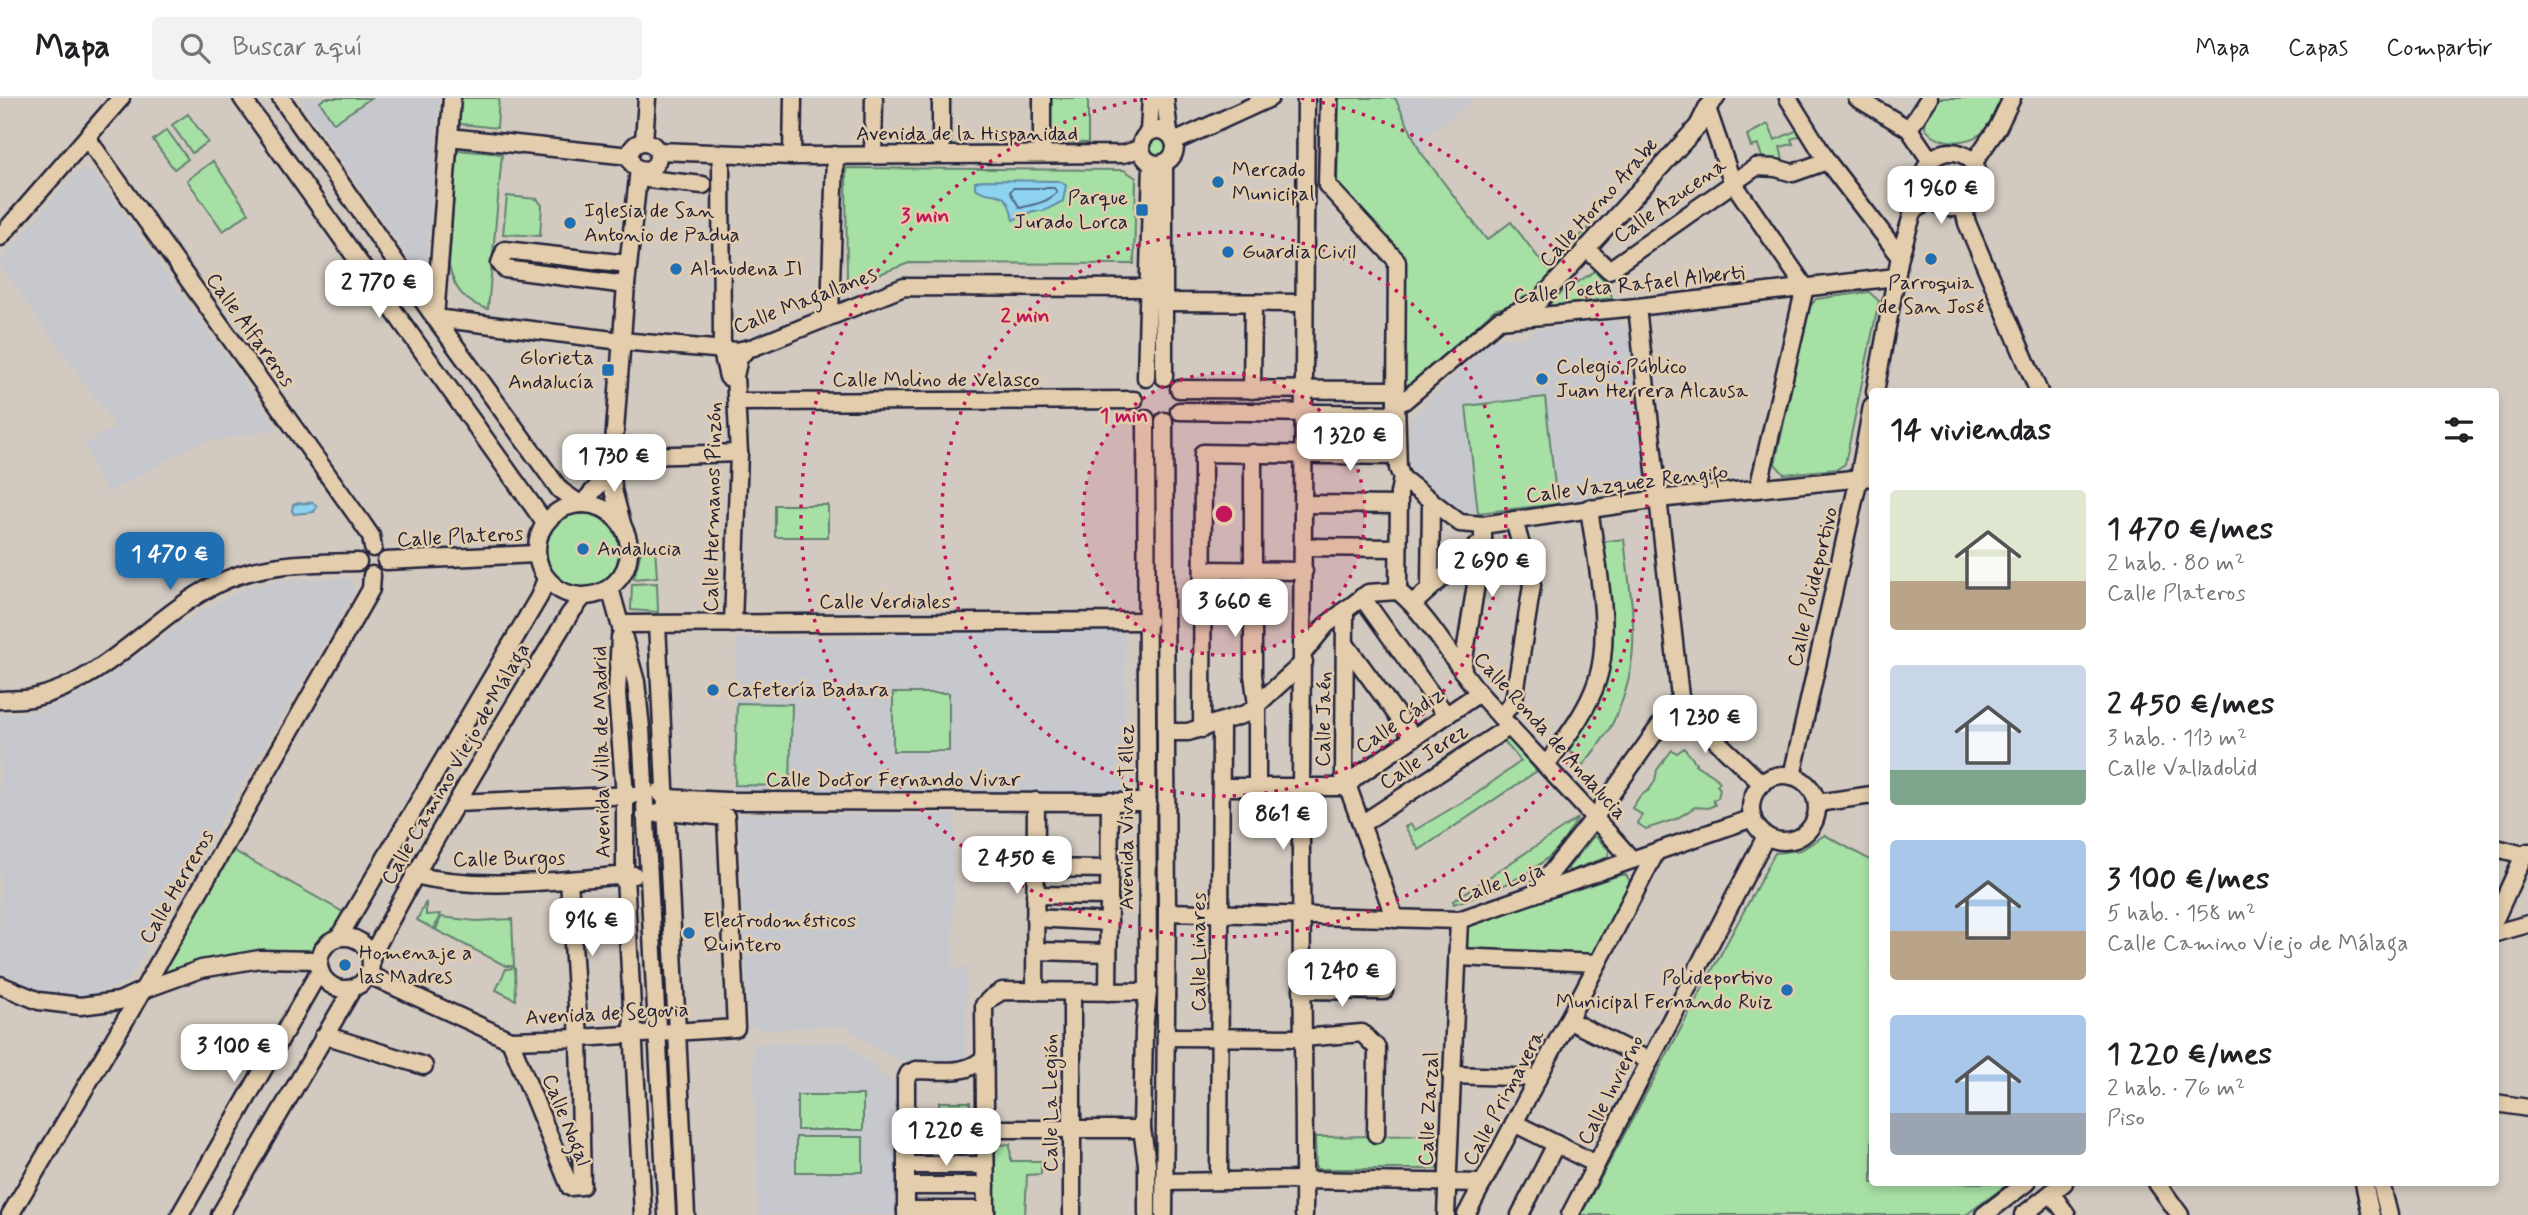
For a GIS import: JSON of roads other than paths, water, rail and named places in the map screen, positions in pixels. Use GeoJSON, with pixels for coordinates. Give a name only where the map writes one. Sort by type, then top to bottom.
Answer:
{"type":"FeatureCollection","features":[{"type":"Feature","properties":{"kind":"street"},"geometry":{"type":"LineString","coordinates":[[0,237],[121,98]]}},
{"type":"Feature","properties":{"kind":"street"},"geometry":{"type":"LineString","coordinates":[[242,98],[545,523]]}},
{"type":"Feature","properties":{"kind":"street"},"geometry":{"type":"LineString","coordinates":[[281,98],[435,318],[560,490],[581,504]]}},
{"type":"Feature","properties":{"kind":"street"},"geometry":{"type":"LineString","coordinates":[[435,318],[452,98]]}},
{"type":"Feature","properties":{"kind":"street"},"geometry":{"type":"LineString","coordinates":[[449,137],[648,170],[655,166],[659,159],[651,146],[647,98]]}},
{"type":"Feature","properties":{"kind":"street"},"geometry":{"type":"LineString","coordinates":[[792,156],[793,98]]}},
{"type":"Feature","properties":{"kind":"street"},"geometry":{"type":"LineString","coordinates":[[873,155],[874,98]]}},
{"type":"Feature","properties":{"kind":"street"},"geometry":{"type":"LineString","coordinates":[[941,98],[941,154]]}},
{"type":"Feature","properties":{"kind":"street"},"geometry":{"type":"LineString","coordinates":[[1042,98],[1042,154]]}},
{"type":"Feature","properties":{"kind":"street"},"geometry":{"type":"LineString","coordinates":[[1149,131],[1151,98]]}},
{"type":"Feature","properties":{"kind":"street"},"geometry":{"type":"LineString","coordinates":[[1165,98],[1172,137],[1172,156],[1158,163],[1144,157],[1140,149],[1142,139],[1149,131],[1159,129],[1172,137]]}},
{"type":"Feature","properties":{"kind":"street"},"geometry":{"type":"LineString","coordinates":[[1172,137],[1270,98]]}},
{"type":"Feature","properties":{"kind":"street"},"geometry":{"type":"LineString","coordinates":[[1304,1215],[1301,788],[1306,98]]}},
{"type":"Feature","properties":{"kind":"street"},"geometry":{"type":"LineString","coordinates":[[1166,732],[1202,729],[1248,713],[1275,689],[1304,657],[1326,625],[1368,593],[1398,591],[1402,478],[1397,456],[1397,261],[1327,185],[1329,98]]}},
{"type":"Feature","properties":{"kind":"street"},"geometry":{"type":"LineString","coordinates":[[1788,98],[1828,161],[1900,256]]}},
{"type":"Feature","properties":{"kind":"street"},"geometry":{"type":"LineString","coordinates":[[1857,98],[1909,130],[1932,158]]}},
{"type":"Feature","properties":{"kind":"street"},"geometry":{"type":"LineString","coordinates":[[1909,130],[1929,98]]}},
{"type":"Feature","properties":{"kind":"street"},"geometry":{"type":"LineString","coordinates":[[1974,162],[1998,127],[2012,98]]}},
{"type":"Feature","properties":{"kind":"street"},"geometry":{"type":"LineString","coordinates":[[1712,103],[1732,178],[1805,286],[1758,489]]}},
{"type":"Feature","properties":{"kind":"street","name":"Calle Horno Arabe"},"geometry":{"type":"LineString","coordinates":[[1499,320],[1539,301],[1698,126],[1712,103]]}},
{"type":"Feature","properties":{"kind":"street","name":"Calle Alfareros"},"geometry":{"type":"LineString","coordinates":[[87,138],[360,520],[371,536],[373,548]]}},
{"type":"Feature","properties":{"kind":"street"},"geometry":{"type":"LineString","coordinates":[[623,527],[615,516],[603,508],[581,504],[567,506],[555,512],[539,532],[536,554],[539,568],[556,589],[583,597],[597,595],[610,588],[620,579],[626,566],[628,540],[613,490],[612,464],[636,144],[651,146]]}},
{"type":"Feature","properties":{"kind":"street","name":"Avenida de la Hispanidad"},"geometry":{"type":"LineString","coordinates":[[651,146],[721,155],[792,156],[1124,154],[1140,149]]}},
{"type":"Feature","properties":{"kind":"street"},"geometry":{"type":"LineString","coordinates":[[1949,151],[1958,152],[1974,162],[1979,171],[1980,182],[1971,200],[1963,206],[1945,208],[1930,199],[1922,178],[1925,167],[1932,158],[1949,151]]}},
{"type":"Feature","properties":{"kind":"street","name":"Calle Hermanos Pinzón"},"geometry":{"type":"LineString","coordinates":[[721,155],[722,352],[733,390],[738,453],[733,624]]}},
{"type":"Feature","properties":{"kind":"street"},"geometry":{"type":"LineString","coordinates":[[830,315],[835,155]]}},
{"type":"Feature","properties":{"kind":"street","name":"Calle Azucena"},"geometry":{"type":"LineString","coordinates":[[1586,248],[1609,270],[1732,178],[1756,167],[1776,168],[1793,173],[1828,161]]}},
{"type":"Feature","properties":{"kind":"street"},"geometry":{"type":"LineString","coordinates":[[1158,163],[1146,379],[1136,390],[1134,400],[1140,413],[1146,419],[1164,421],[1179,411],[1303,414],[1396,402]]}},
{"type":"Feature","properties":{"kind":"street"},"geometry":{"type":"LineString","coordinates":[[1158,163],[1164,377]]}},
{"type":"Feature","properties":{"kind":"street"},"geometry":{"type":"LineString","coordinates":[[636,168],[703,185]]}},
{"type":"Feature","properties":{"kind":"street"},"geometry":{"type":"LineString","coordinates":[[1305,185],[1327,185]]}},
{"type":"Feature","properties":{"kind":"street"},"geometry":{"type":"LineString","coordinates":[[1876,388],[1900,256],[1913,212],[1930,199]]}},
{"type":"Feature","properties":{"kind":"street"},"geometry":{"type":"LineString","coordinates":[[1963,206],[1967,223],[2037,388]]}},
{"type":"Feature","properties":{"kind":"street"},"geometry":{"type":"LineString","coordinates":[[626,285],[505,269],[500,263],[500,256],[505,250],[628,264]]}},
{"type":"Feature","properties":{"kind":"street","name":"Calle Poeta Rafael Alberti"},"geometry":{"type":"LineString","coordinates":[[1396,402],[1404,401],[1499,320],[1896,277]]}},
{"type":"Feature","properties":{"kind":"street","name":"Calle Magallanes"},"geometry":{"type":"LineString","coordinates":[[435,318],[722,352],[746,350],[904,287],[1149,288]]}},
{"type":"Feature","properties":{"kind":"street"},"geometry":{"type":"LineString","coordinates":[[1163,302],[1304,303]]}},
{"type":"Feature","properties":{"kind":"street"},"geometry":{"type":"LineString","coordinates":[[1252,390],[1253,303]]}},
{"type":"Feature","properties":{"kind":"street"},"geometry":{"type":"LineString","coordinates":[[1637,307],[1680,697],[1703,729],[1762,784]]}},
{"type":"Feature","properties":{"kind":"street"},"geometry":{"type":"LineString","coordinates":[[693,349],[711,360],[733,390]]}},
{"type":"Feature","properties":{"kind":"street"},"geometry":{"type":"LineString","coordinates":[[733,390],[737,365],[746,350]]}},
{"type":"Feature","properties":{"kind":"street"},"geometry":{"type":"LineString","coordinates":[[1146,379],[1164,377],[1173,381],[1181,398],[1179,411]]}},
{"type":"Feature","properties":{"kind":"street"},"geometry":{"type":"LineString","coordinates":[[1179,389],[1303,390],[1396,402]]}},
{"type":"Feature","properties":{"kind":"street","name":"Calle Molino de Velasco"},"geometry":{"type":"LineString","coordinates":[[733,390],[1134,400]]}},
{"type":"Feature","properties":{"kind":"street","name":"Avenida Vivar Téllez"},"geometry":{"type":"LineString","coordinates":[[1146,419],[1149,621],[1148,992],[1144,1030],[1142,1129],[1147,1164],[1147,1215]]}},
{"type":"Feature","properties":{"kind":"street","name":"Avenida Vivar Téllez"},"geometry":{"type":"LineString","coordinates":[[1164,421],[1167,912],[1164,1215]]}},
{"type":"Feature","properties":{"kind":"street","name":"Calle Polideportivo"},"geometry":{"type":"LineString","coordinates":[[1792,776],[1866,478],[1869,442]]}},
{"type":"Feature","properties":{"kind":"street"},"geometry":{"type":"LineString","coordinates":[[612,464],[738,453]]}},
{"type":"Feature","properties":{"kind":"street"},"geometry":{"type":"LineString","coordinates":[[1202,729],[1203,453],[1397,456]]}},
{"type":"Feature","properties":{"kind":"street"},"geometry":{"type":"LineString","coordinates":[[1253,453],[1253,675],[1257,787]]}},
{"type":"Feature","properties":{"kind":"street"},"geometry":{"type":"LineString","coordinates":[[581,504],[605,481],[612,464]]}},
{"type":"Feature","properties":{"kind":"street","name":"Calle Vazquez Rengifo"},"geometry":{"type":"LineString","coordinates":[[1402,478],[1460,523],[1483,533],[1514,520],[1589,508],[1866,478]]}},
{"type":"Feature","properties":{"kind":"street"},"geometry":{"type":"LineString","coordinates":[[1430,588],[1431,502]]}},
{"type":"Feature","properties":{"kind":"street"},"geometry":{"type":"LineString","coordinates":[[1304,504],[1399,505]]}},
{"type":"Feature","properties":{"kind":"street"},"geometry":{"type":"LineString","coordinates":[[1546,765],[1585,708],[1597,682],[1604,653],[1604,629],[1589,508]]}},
{"type":"Feature","properties":{"kind":"street"},"geometry":{"type":"LineString","coordinates":[[1506,722],[1514,700],[1532,585],[1514,520]]}},
{"type":"Feature","properties":{"kind":"street"},"geometry":{"type":"LineString","coordinates":[[1413,604],[1483,533]]}},
{"type":"Feature","properties":{"kind":"street"},"geometry":{"type":"LineString","coordinates":[[1462,671],[1483,533]]}},
{"type":"Feature","properties":{"kind":"street"},"geometry":{"type":"LineString","coordinates":[[1304,547],[1398,548]]}},
{"type":"Feature","properties":{"kind":"street"},"geometry":{"type":"LineString","coordinates":[[373,548],[382,553],[386,561],[381,572],[372,575],[362,572],[358,562],[364,552],[373,548]]}},
{"type":"Feature","properties":{"kind":"street","name":"Calle Plateros"},"geometry":{"type":"LineString","coordinates":[[386,561],[536,554]]}},
{"type":"Feature","properties":{"kind":"street"},"geometry":{"type":"LineString","coordinates":[[0,700],[31,698],[64,688],[108,661],[191,599],[243,573],[302,563],[358,562]]}},
{"type":"Feature","properties":{"kind":"street"},"geometry":{"type":"LineString","coordinates":[[1203,570],[1304,571]]}},
{"type":"Feature","properties":{"kind":"street","name":"Calle Herreros"},"geometry":{"type":"LineString","coordinates":[[10,1215],[143,990],[371,589],[372,575]]}},
{"type":"Feature","properties":{"kind":"street","name":"Calle Camino Viejo de Málaga"},"geometry":{"type":"LineString","coordinates":[[339,937],[539,597],[546,579]]}},
{"type":"Feature","properties":{"kind":"street"},"geometry":{"type":"LineString","coordinates":[[610,588],[636,682],[667,1215]]}},
{"type":"Feature","properties":{"kind":"street","name":"Calle Ronda de Andalucia"},"geometry":{"type":"LineString","coordinates":[[1398,591],[1413,604],[1479,693],[1632,860]]}},
{"type":"Feature","properties":{"kind":"street","name":"Calle Camino Viejo de Málaga"},"geometry":{"type":"LineString","coordinates":[[371,957],[414,876],[569,614],[583,597]]}},
{"type":"Feature","properties":{"kind":"street"},"geometry":{"type":"LineString","coordinates":[[1362,597],[1446,715]]}},
{"type":"Feature","properties":{"kind":"street","name":"Calle Jaén"},"geometry":{"type":"LineString","coordinates":[[1345,610],[1346,787]]}},
{"type":"Feature","properties":{"kind":"street","name":"Calle Verdiales"},"geometry":{"type":"LineString","coordinates":[[622,624],[1149,621]]}},
{"type":"Feature","properties":{"kind":"street","name":"Avenida Villa de Madrid"},"geometry":{"type":"LineString","coordinates":[[622,624],[617,693],[625,796],[625,876],[643,1215]]}},
{"type":"Feature","properties":{"kind":"street"},"geometry":{"type":"LineString","coordinates":[[657,624],[686,1215]]}},
{"type":"Feature","properties":{"kind":"street"},"geometry":{"type":"LineString","coordinates":[[1346,645],[1413,737]]}},
{"type":"Feature","properties":{"kind":"street"},"geometry":{"type":"LineString","coordinates":[[1275,689],[1291,687],[1303,697]]}},
{"type":"Feature","properties":{"kind":"street","name":"Calle Cádiz"},"geometry":{"type":"LineString","coordinates":[[1346,787],[1356,777],[1479,693]]}},
{"type":"Feature","properties":{"kind":"street"},"geometry":{"type":"LineString","coordinates":[[1534,894],[1595,817],[1680,697]]}},
{"type":"Feature","properties":{"kind":"street","name":"Calle Linares"},"geometry":{"type":"LineString","coordinates":[[1219,1181],[1221,722]]}},
{"type":"Feature","properties":{"kind":"street","name":"Calle Jerez"},"geometry":{"type":"LineString","coordinates":[[1363,823],[1506,722]]}},
{"type":"Feature","properties":{"kind":"street"},"geometry":{"type":"LineString","coordinates":[[1792,776],[1804,781],[1812,791],[1817,803],[1816,815],[1812,827],[1802,836],[1791,841],[1778,840],[1766,836],[1758,828],[1751,806],[1762,784],[1771,778],[1792,776]]}},
{"type":"Feature","properties":{"kind":"street"},"geometry":{"type":"LineString","coordinates":[[1221,787],[1346,787],[1363,823],[1395,919]]}},
{"type":"Feature","properties":{"kind":"street"},"geometry":{"type":"LineString","coordinates":[[457,803],[625,796],[644,788]]}},
{"type":"Feature","properties":{"kind":"street"},"geometry":{"type":"LineString","coordinates":[[644,788],[667,804]]}},
{"type":"Feature","properties":{"kind":"street"},"geometry":{"type":"LineString","coordinates":[[1817,803],[1869,795]]}},
{"type":"Feature","properties":{"kind":"street","name":"Calle Doctor Fernando Vivar"},"geometry":{"type":"LineString","coordinates":[[667,804],[726,801],[1148,802]]}},
{"type":"Feature","properties":{"kind":"street"},"geometry":{"type":"LineString","coordinates":[[1035,992],[1036,801]]}},
{"type":"Feature","properties":{"kind":"street"},"geometry":{"type":"LineString","coordinates":[[1108,992],[1110,801]]}},
{"type":"Feature","properties":{"kind":"street"},"geometry":{"type":"LineString","coordinates":[[645,816],[667,804]]}},
{"type":"Feature","properties":{"kind":"street","name":"Avenida de Segovia"},"geometry":{"type":"LineString","coordinates":[[369,975],[510,1040],[736,1028],[726,817],[667,804]]}},
{"type":"Feature","properties":{"kind":"street","name":"Calle Loja"},"geometry":{"type":"LineString","coordinates":[[1167,912],[1459,920],[1753,818]]}},
{"type":"Feature","properties":{"kind":"street","name":"Calle Invierno"},"geometry":{"type":"LineString","coordinates":[[1570,1215],[1766,836]]}},
{"type":"Feature","properties":{"kind":"street"},"geometry":{"type":"LineString","coordinates":[[2499,848],[2526,853],[2499,911]]}},
{"type":"Feature","properties":{"kind":"street","name":"Calle Primavera"},"geometry":{"type":"LineString","coordinates":[[1466,1215],[1656,852]]}},
{"type":"Feature","properties":{"kind":"street"},"geometry":{"type":"LineString","coordinates":[[1035,868],[1109,869]]}},
{"type":"Feature","properties":{"kind":"street","name":"Calle Burgos"},"geometry":{"type":"LineString","coordinates":[[414,876],[437,881],[498,883],[647,875]]}},
{"type":"Feature","properties":{"kind":"street"},"geometry":{"type":"LineString","coordinates":[[569,880],[579,1038]]}},
{"type":"Feature","properties":{"kind":"street"},"geometry":{"type":"LineString","coordinates":[[1035,895],[1109,896]]}},
{"type":"Feature","properties":{"kind":"street"},"geometry":{"type":"LineString","coordinates":[[1035,918],[1109,922]]}},
{"type":"Feature","properties":{"kind":"street","name":"Calle Zarzal"},"geometry":{"type":"LineString","coordinates":[[1446,1215],[1459,920]]}},
{"type":"Feature","properties":{"kind":"street"},"geometry":{"type":"LineString","coordinates":[[2499,932],[2528,925]]}},
{"type":"Feature","properties":{"kind":"street"},"geometry":{"type":"LineString","coordinates":[[180,1215],[319,965],[322,950],[329,942],[339,937],[350,936],[367,947],[371,957],[369,975],[353,988],[333,986],[325,979],[319,965]]}},
{"type":"Feature","properties":{"kind":"street"},"geometry":{"type":"LineString","coordinates":[[1035,951],[1108,953]]}},
{"type":"Feature","properties":{"kind":"street"},"geometry":{"type":"LineString","coordinates":[[1457,957],[1598,963]]}},
{"type":"Feature","properties":{"kind":"street"},"geometry":{"type":"LineString","coordinates":[[0,985],[39,1001],[80,1006],[119,1001],[201,970],[260,959],[319,965]]}},
{"type":"Feature","properties":{"kind":"street"},"geometry":{"type":"LineString","coordinates":[[220,1215],[353,988]]}},
{"type":"Feature","properties":{"kind":"street"},"geometry":{"type":"LineString","coordinates":[[1302,990],[1384,991]]}},
{"type":"Feature","properties":{"kind":"street"},"geometry":{"type":"LineString","coordinates":[[985,1057],[966,1070],[916,1070],[909,1073],[906,1080],[906,1213],[986,1213],[985,1165],[985,1057],[984,1005],[1002,991],[1148,992]]}},
{"type":"Feature","properties":{"kind":"street","name":"Calle La Legión"},"geometry":{"type":"LineString","coordinates":[[1072,992],[1072,1215]]}},
{"type":"Feature","properties":{"kind":"street"},"geometry":{"type":"LineString","coordinates":[[1568,1020],[1650,1061]]}},
{"type":"Feature","properties":{"kind":"street"},"geometry":{"type":"LineString","coordinates":[[1166,1037],[1302,1038],[1362,1033],[1377,1048],[1376,1134]]}},
{"type":"Feature","properties":{"kind":"street"},"geometry":{"type":"LineString","coordinates":[[323,1037],[424,1066]]}},
{"type":"Feature","properties":{"kind":"street","name":"Calle Nogal"},"geometry":{"type":"LineString","coordinates":[[510,1040],[570,1187],[582,1185],[579,1038]]}},
{"type":"Feature","properties":{"kind":"street"},"geometry":{"type":"LineString","coordinates":[[1451,1075],[1538,1078]]}},
{"type":"Feature","properties":{"kind":"street"},"geometry":{"type":"LineString","coordinates":[[2499,1103],[2528,1108]]}},
{"type":"Feature","properties":{"kind":"street"},"geometry":{"type":"LineString","coordinates":[[1514,1123],[1596,1164]]}},
{"type":"Feature","properties":{"kind":"street"},"geometry":{"type":"LineString","coordinates":[[985,1129],[1142,1129]]}},
{"type":"Feature","properties":{"kind":"street"},"geometry":{"type":"LineString","coordinates":[[1520,1215],[1556,1144]]}},
{"type":"Feature","properties":{"kind":"street"},"geometry":{"type":"LineString","coordinates":[[906,1165],[985,1165]]}},
{"type":"Feature","properties":{"kind":"street"},"geometry":{"type":"LineString","coordinates":[[1164,1182],[1304,1180],[1483,1183]]}},
{"type":"Feature","properties":{"kind":"street"},"geometry":{"type":"LineString","coordinates":[[906,1186],[986,1186]]}},
{"type":"Feature","properties":{"kind":"street"},"geometry":{"type":"LineString","coordinates":[[1984,1215],[2022,1186]]}},
{"type":"Feature","properties":{"kind":"street"},"geometry":{"type":"LineString","coordinates":[[2159,1186],[2180,1215]]}},
{"type":"Feature","properties":{"kind":"street"},"geometry":{"type":"LineString","coordinates":[[2365,1186],[2371,1215]]}},
{"type":"Feature","properties":{"kind":"street"},"geometry":{"type":"LineString","coordinates":[[2382,1186],[2389,1215]]}},
{"type":"Feature","properties":{"kind":"street"},"geometry":{"type":"LineString","coordinates":[[2023,1215],[2058,1188],[2067,1215]]}},
{"type":"Feature","properties":{"kind":"water"},"geometry":{"type":"Polygon","coordinates":[[[1059,181],[1066,185],[1063,201],[1044,211],[1033,211],[1013,220],[1003,197],[975,188],[975,182],[1059,181]]]}},
{"type":"Feature","properties":{"kind":"water"},"geometry":{"type":"Polygon","coordinates":[[[312,502],[317,506],[314,512],[294,514],[292,511],[293,505],[312,502]]]}},
{"type":"Feature","properties":{"kind":"water"},"geometry":{"type":"Polygon","coordinates":[[[127,558],[143,563],[142,569],[131,577],[121,575],[119,566],[120,562],[127,558]]]}},
{"type":"Feature","properties":{"kind":"place","name":"Mercado Municipal"},"geometry":{"type":"Point","coordinates":[1218,182]}},
{"type":"Feature","properties":{"kind":"place","name":"Parque Jurado Lorca"},"geometry":{"type":"Point","coordinates":[1142,210]}},
{"type":"Feature","properties":{"kind":"place","name":"Iglesia de San Antonio de Padua"},"geometry":{"type":"Point","coordinates":[570,223]}},
{"type":"Feature","properties":{"kind":"place","name":"Guardia Civil"},"geometry":{"type":"Point","coordinates":[1228,252]}},
{"type":"Feature","properties":{"kind":"place","name":"Parroquia de San José"},"geometry":{"type":"Point","coordinates":[1931,259]}},
{"type":"Feature","properties":{"kind":"place","name":"Almudena II"},"geometry":{"type":"Point","coordinates":[676,269]}},
{"type":"Feature","properties":{"kind":"place","name":"Glorieta Andalucía"},"geometry":{"type":"Point","coordinates":[608,370]}},
{"type":"Feature","properties":{"kind":"place","name":"Colegio Público Juan Herrera Alcausa"},"geometry":{"type":"Point","coordinates":[1542,379]}},
{"type":"Feature","properties":{"kind":"place","name":"Andalucia"},"geometry":{"type":"Point","coordinates":[583,549]}},
{"type":"Feature","properties":{"kind":"place","name":"Cafetería Badara"},"geometry":{"type":"Point","coordinates":[713,690]}},
{"type":"Feature","properties":{"kind":"place","name":"Electrodomésticos Quintero"},"geometry":{"type":"Point","coordinates":[689,933]}},
{"type":"Feature","properties":{"kind":"place","name":"Homenaje a las Madres"},"geometry":{"type":"Point","coordinates":[345,965]}},
{"type":"Feature","properties":{"kind":"place","name":"Polideportivo Municipal Fernando Ruiz"},"geometry":{"type":"Point","coordinates":[1787,990]}}]}
